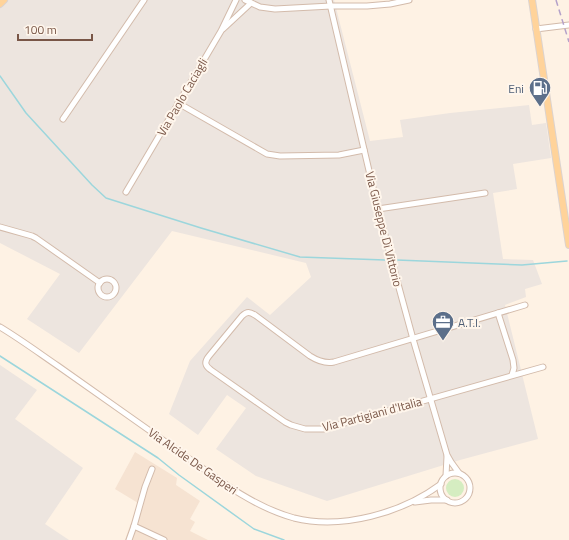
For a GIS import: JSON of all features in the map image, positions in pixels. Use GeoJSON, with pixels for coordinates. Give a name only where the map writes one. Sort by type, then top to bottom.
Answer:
{"type":"FeatureCollection","features":[{"type":"Feature","properties":{"kind":"main road"},"geometry":{"type":"LineString","coordinates":[[0,4],[4,0]]}},
{"type":"Feature","properties":{"kind":"main road"},"geometry":{"type":"LineString","coordinates":[[532,0],[569,245]]}},
{"type":"Feature","properties":{"kind":"street"},"geometry":{"type":"LineString","coordinates":[[63,119],[144,0]]}},
{"type":"Feature","properties":{"kind":"street","name":"Via Paolo Caciagli"},"geometry":{"type":"LineString","coordinates":[[126,192],[221,31],[236,0]]}},
{"type":"Feature","properties":{"kind":"street"},"geometry":{"type":"LineString","coordinates":[[245,0],[268,9],[367,6],[390,4],[409,0]]}},
{"type":"Feature","properties":{"kind":"street","name":"Via Giuseppe Di Vittorio"},"geometry":{"type":"LineString","coordinates":[[329,0],[378,209],[413,339],[447,455],[459,473]]}},
{"type":"Feature","properties":{"kind":"street"},"geometry":{"type":"LineString","coordinates":[[221,31],[251,3]]}},
{"type":"Feature","properties":{"kind":"street"},"geometry":{"type":"LineString","coordinates":[[536,29],[569,24]]}},
{"type":"Feature","properties":{"kind":"street"},"geometry":{"type":"LineString","coordinates":[[178,103],[267,154],[280,156],[339,155],[364,150]]}},
{"type":"Feature","properties":{"kind":"street"},"geometry":{"type":"LineString","coordinates":[[378,209],[485,193]]}},
{"type":"Feature","properties":{"kind":"street"},"geometry":{"type":"LineString","coordinates":[[0,227],[36,238],[100,283]]}},
{"type":"Feature","properties":{"kind":"street"},"geometry":{"type":"LineString","coordinates":[[413,339],[525,305]]}},
{"type":"Feature","properties":{"kind":"street","name":"Via Partigiani d'Italia"},"geometry":{"type":"LineString","coordinates":[[413,339],[327,363],[310,356],[253,314],[247,312],[208,356],[206,359],[206,365],[217,375],[277,417],[291,425],[305,429],[324,429],[543,367]]}},
{"type":"Feature","properties":{"kind":"street"},"geometry":{"type":"LineString","coordinates":[[498,313],[513,360],[514,368],[512,375]]}},
{"type":"Feature","properties":{"kind":"street","name":"Via Alcide De Gasperi"},"geometry":{"type":"LineString","coordinates":[[0,327],[95,392],[226,486],[272,511],[296,518],[320,522],[334,522],[367,517],[410,503],[429,493],[441,484]]}},
{"type":"Feature","properties":{"kind":"street","name":"Via Giuseppe Di Vittorio"},"geometry":{"type":"LineString","coordinates":[[446,476],[447,455]]}},
{"type":"Feature","properties":{"kind":"street"},"geometry":{"type":"LineString","coordinates":[[129,540],[152,469]]}},
{"type":"Feature","properties":{"kind":"street"},"geometry":{"type":"LineString","coordinates":[[452,473],[459,473],[467,478],[470,491],[461,501],[453,502],[442,496],[441,484],[446,476],[452,473]]}},
{"type":"Feature","properties":{"kind":"street","name":"Via Alcide De Gasperi"},"geometry":{"type":"LineString","coordinates":[[410,503],[447,500]]}},
{"type":"Feature","properties":{"kind":"street"},"geometry":{"type":"LineString","coordinates":[[134,526],[164,540]]}},
{"type":"Feature","properties":{"kind":"shaded area"},"geometry":{"type":"Polygon","coordinates":[[[0,0],[334,0],[370,141],[403,137],[400,120],[529,105],[532,125],[546,123],[551,158],[513,164],[517,189],[493,193],[503,259],[533,260],[542,284],[525,289],[526,297],[505,305],[538,439],[460,460],[327,501],[256,476],[216,449],[246,408],[227,395],[198,435],[169,414],[190,361],[247,297],[270,315],[311,277],[306,263],[172,231],[79,353],[27,319],[60,274],[0,243],[0,0]]]}},
{"type":"Feature","properties":{"kind":"shaded area"},"geometry":{"type":"Polygon","coordinates":[[[0,365],[37,390],[15,419],[83,468],[45,524],[69,540],[0,540],[0,365]]]}},
{"type":"Feature","properties":{"kind":"shaded area"},"geometry":{"type":"Polygon","coordinates":[[[135,452],[177,478],[176,485],[200,501],[190,519],[195,522],[190,531],[208,540],[125,540],[138,503],[115,489],[135,452]]]}},
{"type":"Feature","properties":{"kind":"green space"},"geometry":{"type":"Polygon","coordinates":[[[451,479],[459,479],[464,484],[462,495],[459,497],[451,497],[446,492],[446,484],[451,479]]]}},
{"type":"Feature","properties":{"kind":"waterway"},"geometry":{"type":"LineString","coordinates":[[0,76],[26,113],[92,185],[106,198],[300,257],[385,260]]}},
{"type":"Feature","properties":{"kind":"waterway"},"geometry":{"type":"LineString","coordinates":[[397,260],[522,265],[567,261]]}},
{"type":"Feature","properties":{"kind":"waterway"},"geometry":{"type":"LineString","coordinates":[[0,356],[158,458],[254,529],[284,540]]}},
{"type":"Feature","properties":{"kind":"railway"},"geometry":{"type":"LineString","coordinates":[[556,0],[569,42]]}},
{"type":"Feature","properties":{"kind":"place","name":"Eni"},"geometry":{"type":"Point","coordinates":[540,108]}},
{"type":"Feature","properties":{"kind":"place","name":"A.T.I."},"geometry":{"type":"Point","coordinates":[443,342]}}]}
